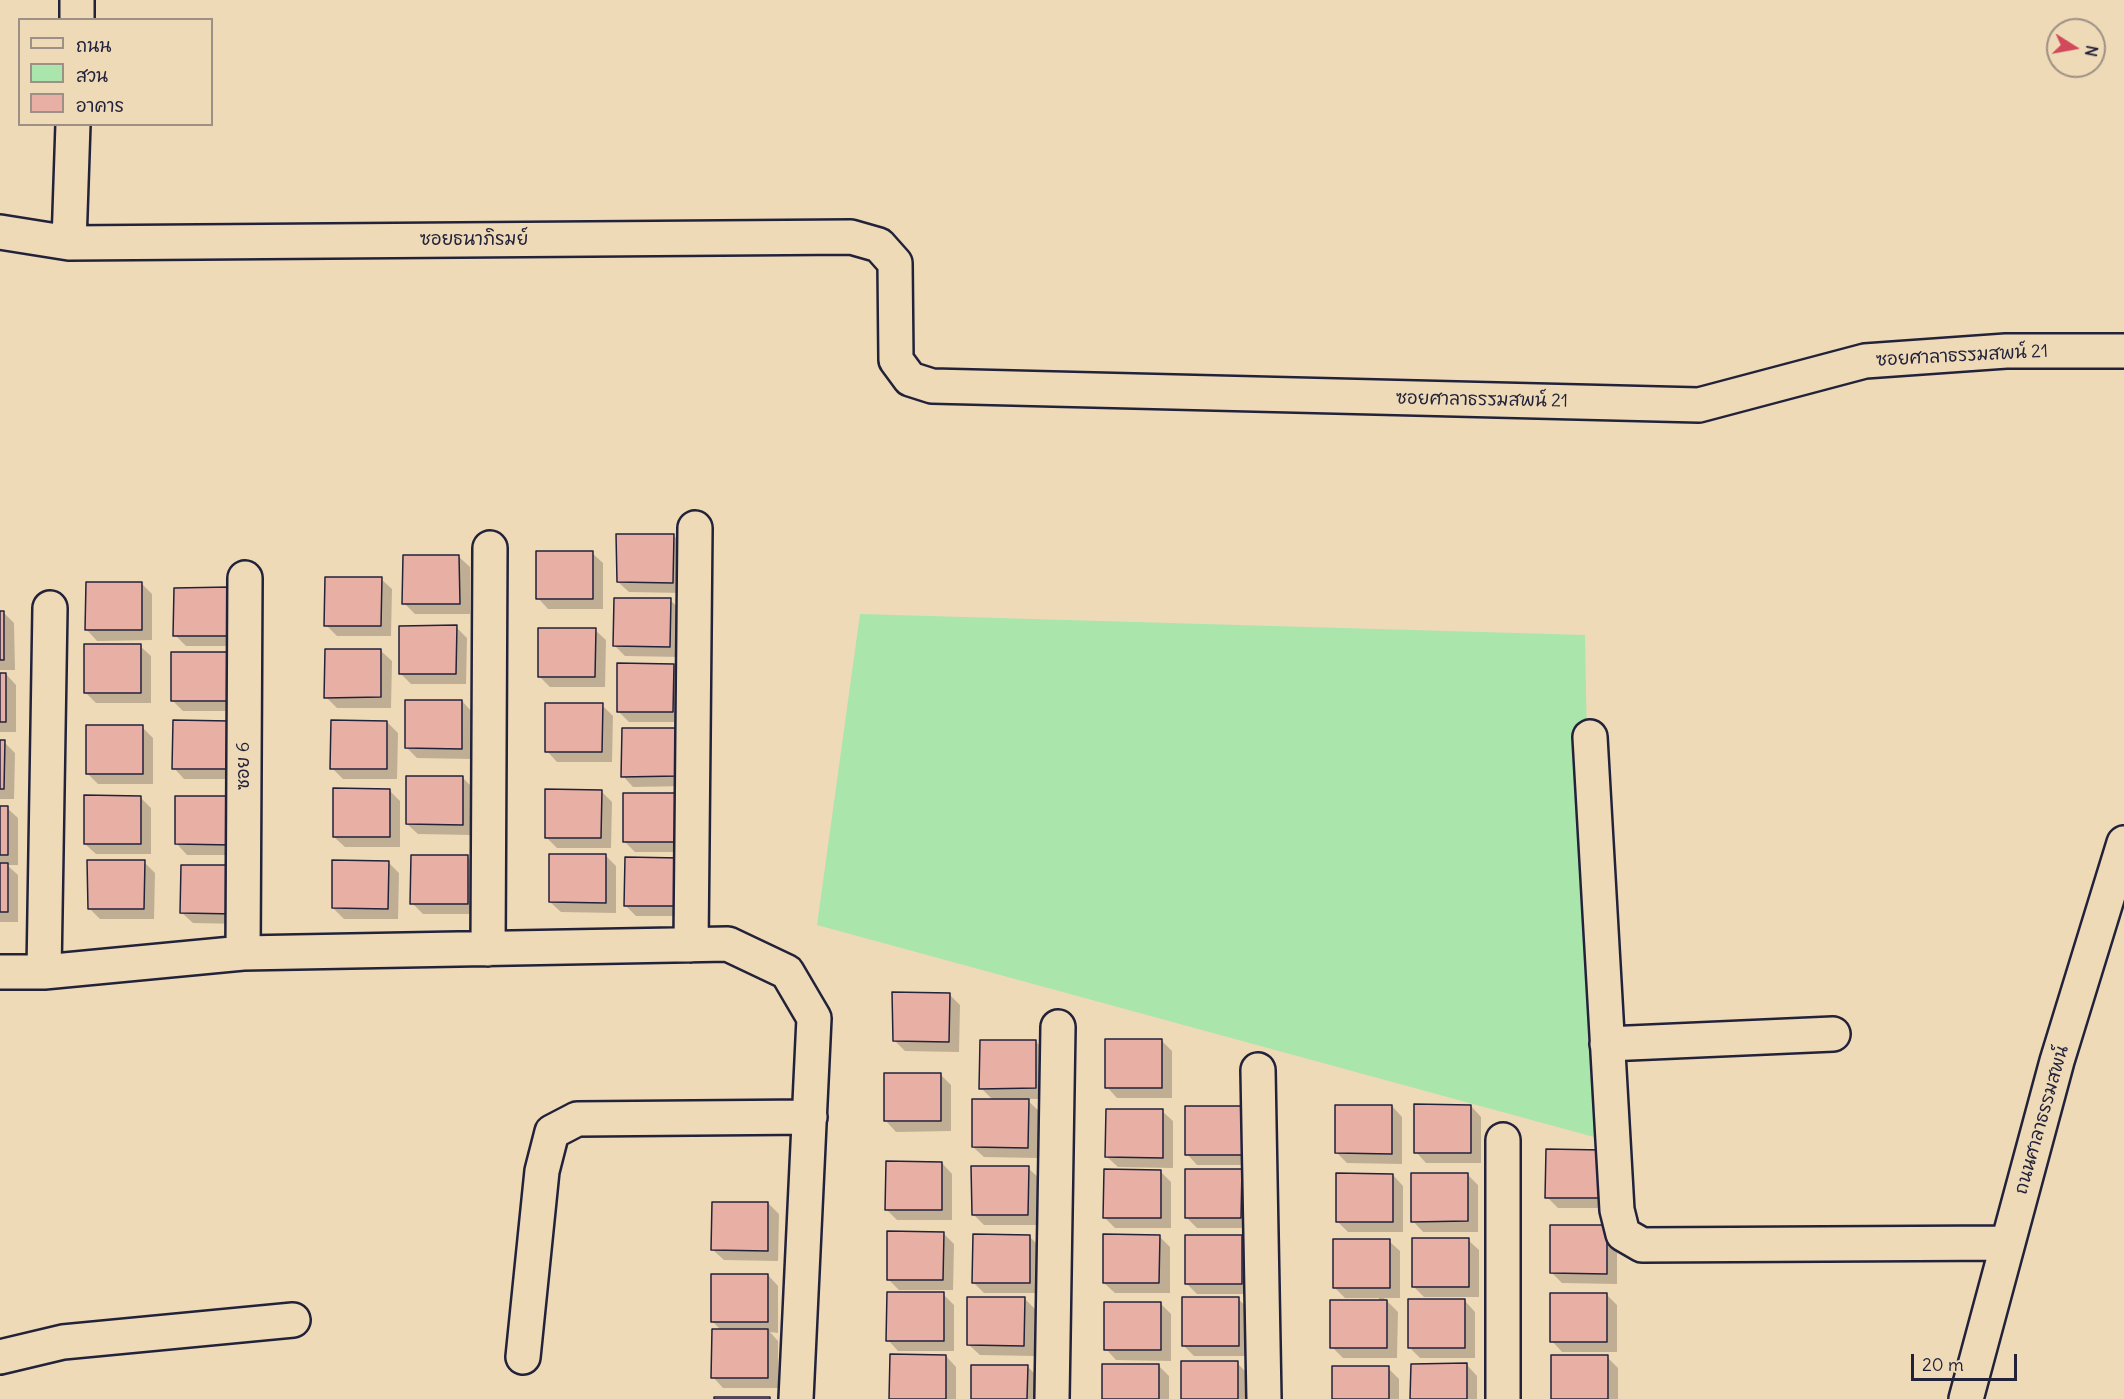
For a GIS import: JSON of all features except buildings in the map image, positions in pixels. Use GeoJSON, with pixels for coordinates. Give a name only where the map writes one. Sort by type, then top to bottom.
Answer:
{"type":"FeatureCollection","features":[{"type":"Feature","properties":{"kind":"street"},"geometry":{"type":"LineString","coordinates":[[77,0],[77,18]]}},
{"type":"Feature","properties":{"kind":"street"},"geometry":{"type":"LineString","coordinates":[[69,243],[73,126]]}},
{"type":"Feature","properties":{"kind":"street","name":"ซอยธนาภิรมย์"},"geometry":{"type":"LineString","coordinates":[[0,232],[69,243],[851,237],[879,245],[895,263],[895,309]]}},
{"type":"Feature","properties":{"kind":"street","name":"ซอยศาลาธรรมสพน์ 21"},"geometry":{"type":"LineString","coordinates":[[895,309],[896,360],[910,379],[932,386],[1699,405],[1865,361],[2006,351],[2124,351]]}},
{"type":"Feature","properties":{"kind":"street"},"geometry":{"type":"LineString","coordinates":[[691,945],[695,528]]}},
{"type":"Feature","properties":{"kind":"street"},"geometry":{"type":"LineString","coordinates":[[488,949],[490,548]]}},
{"type":"Feature","properties":{"kind":"street","name":"ซอย 6"},"geometry":{"type":"LineString","coordinates":[[243,953],[246,579]]}},
{"type":"Feature","properties":{"kind":"street"},"geometry":{"type":"LineString","coordinates":[[44,972],[50,608]]}},
{"type":"Feature","properties":{"kind":"street"},"geometry":{"type":"LineString","coordinates":[[1590,737],[1617,1210],[1623,1234],[1642,1245],[2007,1243]]}},
{"type":"Feature","properties":{"kind":"street","name":"ถนนศาลาธรรมสพน์"},"geometry":{"type":"LineString","coordinates":[[1966,1399],[2057,1061],[2124,843]]}},
{"type":"Feature","properties":{"kind":"street"},"geometry":{"type":"LineString","coordinates":[[0,972],[44,972],[243,953],[728,944],[787,972],[814,1018],[796,1399]]}},
{"type":"Feature","properties":{"kind":"street"},"geometry":{"type":"LineString","coordinates":[[1052,1399],[1058,1027]]}},
{"type":"Feature","properties":{"kind":"street"},"geometry":{"type":"LineString","coordinates":[[1607,1044],[1833,1034]]}},
{"type":"Feature","properties":{"kind":"street"},"geometry":{"type":"LineString","coordinates":[[1258,1070],[1264,1399]]}},
{"type":"Feature","properties":{"kind":"street"},"geometry":{"type":"LineString","coordinates":[[523,1357],[542,1171],[552,1132],[578,1119],[810,1117]]}},
{"type":"Feature","properties":{"kind":"street"},"geometry":{"type":"LineString","coordinates":[[1503,1140],[1503,1399]]}},
{"type":"Feature","properties":{"kind":"street"},"geometry":{"type":"LineString","coordinates":[[0,1357],[63,1342],[293,1320]]}},
{"type":"Feature","properties":{"kind":"green space"},"geometry":{"type":"Polygon","coordinates":[[[860,614],[1585,635],[1594,1137],[817,925],[860,614]]]}}]}
